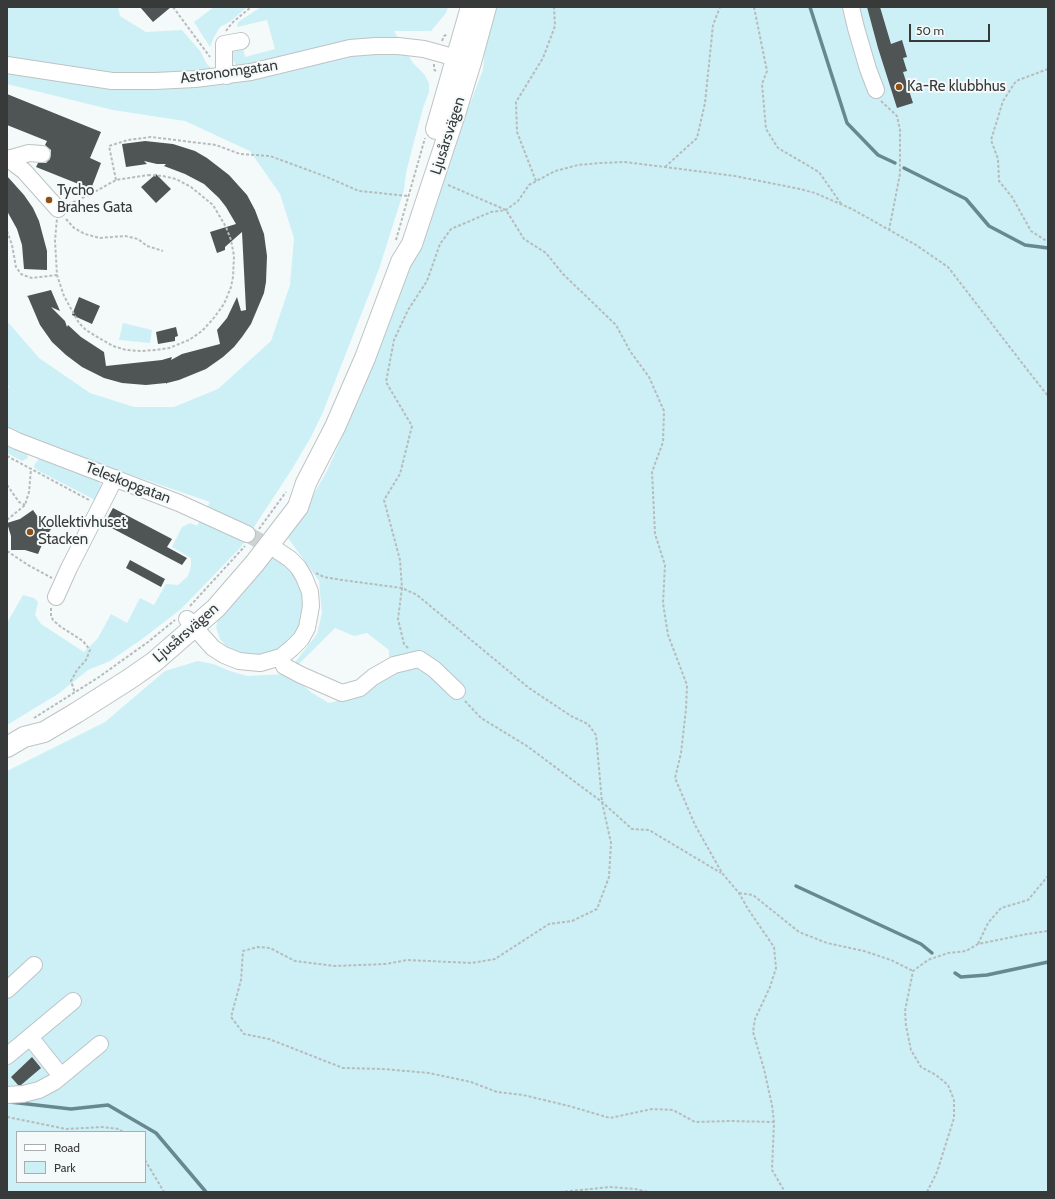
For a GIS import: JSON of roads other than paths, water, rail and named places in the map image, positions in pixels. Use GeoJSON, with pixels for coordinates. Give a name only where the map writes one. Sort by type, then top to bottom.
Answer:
{"type":"FeatureCollection","features":[{"type":"Feature","properties":{"kind":"main road","name":"Ljusårsvägen"},"geometry":{"type":"LineString","coordinates":[[464,60],[471,7]]}},
{"type":"Feature","properties":{"kind":"main road","name":"Ljusårsvägen"},"geometry":{"type":"LineString","coordinates":[[7,747],[24,737],[39,723],[100,684],[166,638],[187,618],[235,566],[277,516],[289,499],[335,427],[365,358],[443,108],[486,7]]}},
{"type":"Feature","properties":{"kind":"street"},"geometry":{"type":"LineString","coordinates":[[851,7],[856,28],[876,90]]}},
{"type":"Feature","properties":{"kind":"street"},"geometry":{"type":"LineString","coordinates":[[225,68],[224,44],[241,41]]}},
{"type":"Feature","properties":{"kind":"street","name":"Astronomgatan"},"geometry":{"type":"LineString","coordinates":[[7,65],[112,81],[155,81],[195,79],[225,68],[251,72],[350,48],[398,46],[424,49],[464,60]]}},
{"type":"Feature","properties":{"kind":"street"},"geometry":{"type":"LineString","coordinates":[[8,158],[29,153],[42,154]]}},
{"type":"Feature","properties":{"kind":"street"},"geometry":{"type":"LineString","coordinates":[[8,158],[24,171],[58,209]]}},
{"type":"Feature","properties":{"kind":"street","name":"Teleskopgatan"},"geometry":{"type":"LineString","coordinates":[[7,436],[179,502],[250,537]]}},
{"type":"Feature","properties":{"kind":"street"},"geometry":{"type":"LineString","coordinates":[[59,590],[115,478]]}},
{"type":"Feature","properties":{"kind":"street"},"geometry":{"type":"LineString","coordinates":[[187,618],[213,648],[224,655],[239,661],[260,663],[280,658],[301,639],[307,628],[311,606],[310,592],[304,577],[295,565],[278,551]]}},
{"type":"Feature","properties":{"kind":"street"},"geometry":{"type":"LineString","coordinates":[[280,658],[284,666],[342,693],[360,688],[373,677],[394,665],[419,659],[434,669],[457,691]]}},
{"type":"Feature","properties":{"kind":"street"},"geometry":{"type":"LineString","coordinates":[[7,990],[34,965]]}},
{"type":"Feature","properties":{"kind":"street"},"geometry":{"type":"LineString","coordinates":[[9,1050],[30,1037],[73,1001]]}},
{"type":"Feature","properties":{"kind":"street"},"geometry":{"type":"LineString","coordinates":[[30,1037],[61,1076]]}},
{"type":"Feature","properties":{"kind":"street"},"geometry":{"type":"LineString","coordinates":[[7,1095],[23,1094],[39,1090],[54,1082],[100,1044]]}},
{"type":"Feature","properties":{"kind":"waterway"},"geometry":{"type":"LineString","coordinates":[[810,7],[847,123],[878,155],[895,163]]}},
{"type":"Feature","properties":{"kind":"waterway"},"geometry":{"type":"LineString","coordinates":[[904,168],[966,199],[989,226],[1025,245],[1048,248]]}},
{"type":"Feature","properties":{"kind":"waterway"},"geometry":{"type":"LineString","coordinates":[[796,886],[921,944],[932,953]]}},
{"type":"Feature","properties":{"kind":"waterway"},"geometry":{"type":"LineString","coordinates":[[955,973],[961,977],[987,975],[1048,962]]}},
{"type":"Feature","properties":{"kind":"waterway"},"geometry":{"type":"LineString","coordinates":[[10,1102],[71,1109],[108,1105],[156,1133],[206,1192]]}},
{"type":"Feature","properties":{"kind":"tunnel"},"geometry":{"type":"LineString","coordinates":[[247,534],[278,551]]}},
{"type":"Feature","properties":{"kind":"place","name":"Ka-Re klubbhus"},"geometry":{"type":"Point","coordinates":[899,87]}},
{"type":"Feature","properties":{"kind":"place","name":"Tycho Brahes Gata"},"geometry":{"type":"Point","coordinates":[49,200]}},
{"type":"Feature","properties":{"kind":"place","name":"Kollektivhuset Stacken"},"geometry":{"type":"Point","coordinates":[30,532]}}]}
